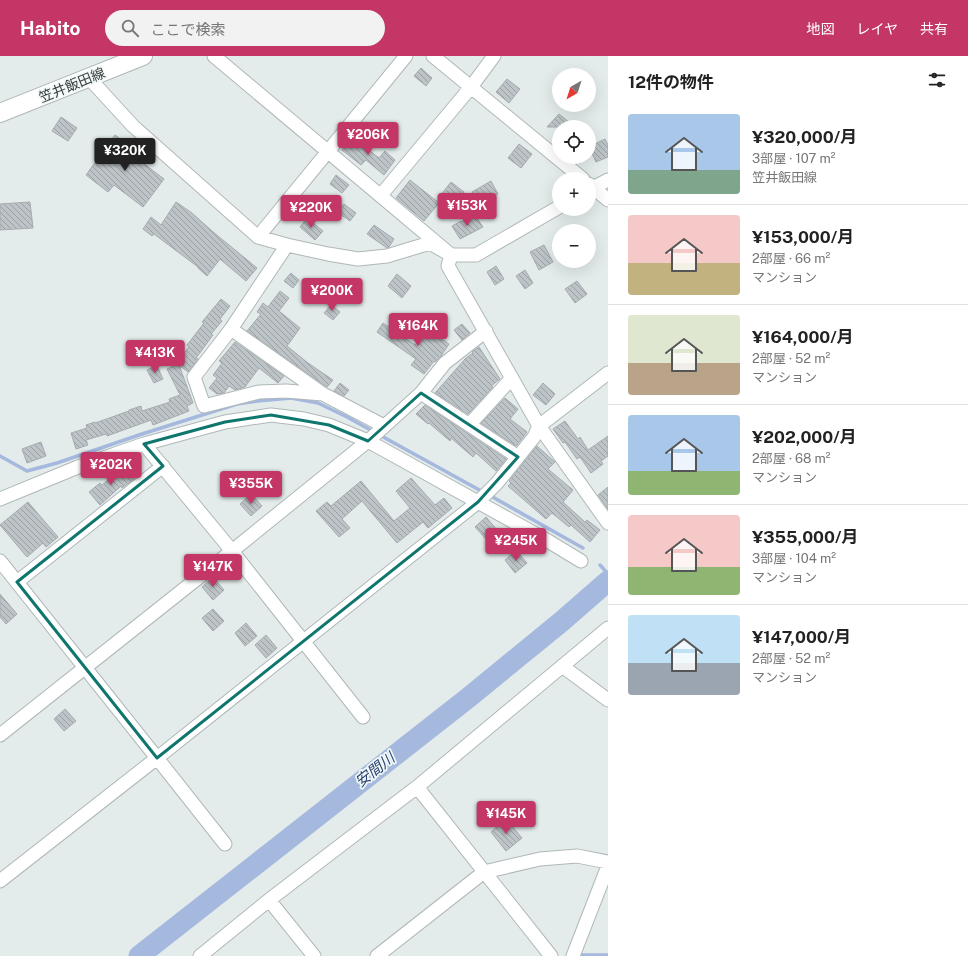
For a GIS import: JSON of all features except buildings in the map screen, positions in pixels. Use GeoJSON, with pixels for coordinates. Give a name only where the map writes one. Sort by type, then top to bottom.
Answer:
{"type":"FeatureCollection","features":[{"type":"Feature","properties":{"kind":"main road","name":"笠井飯田線"},"geometry":{"type":"LineString","coordinates":[[0,113],[143,56]]}},
{"type":"Feature","properties":{"kind":"street"},"geometry":{"type":"LineString","coordinates":[[214,56],[451,254]]}},
{"type":"Feature","properties":{"kind":"street"},"geometry":{"type":"LineString","coordinates":[[258,237],[406,56]]}},
{"type":"Feature","properties":{"kind":"street"},"geometry":{"type":"LineString","coordinates":[[433,56],[573,172]]}},
{"type":"Feature","properties":{"kind":"street"},"geometry":{"type":"LineString","coordinates":[[381,195],[471,87],[494,56]]}},
{"type":"Feature","properties":{"kind":"street"},"geometry":{"type":"LineString","coordinates":[[89,78],[133,126],[258,237],[287,246],[358,259],[387,256],[430,243],[451,254],[476,255],[552,211]]}},
{"type":"Feature","properties":{"kind":"street"},"geometry":{"type":"LineString","coordinates":[[596,183],[608,180]]}},
{"type":"Feature","properties":{"kind":"street"},"geometry":{"type":"LineString","coordinates":[[596,191],[608,200]]}},
{"type":"Feature","properties":{"kind":"street"},"geometry":{"type":"LineString","coordinates":[[287,246],[231,329],[194,377],[204,406],[259,392],[323,394]]}},
{"type":"Feature","properties":{"kind":"street"},"geometry":{"type":"LineString","coordinates":[[451,254],[448,266],[539,426],[608,523]]}},
{"type":"Feature","properties":{"kind":"street"},"geometry":{"type":"LineString","coordinates":[[231,329],[323,394],[383,426]]}},
{"type":"Feature","properties":{"kind":"street"},"geometry":{"type":"LineString","coordinates":[[0,735],[369,440],[421,393],[445,363],[486,331]]}},
{"type":"Feature","properties":{"kind":"street"},"geometry":{"type":"LineString","coordinates":[[0,881],[479,501],[492,488],[534,437],[539,426],[608,372]]}},
{"type":"Feature","properties":{"kind":"street"},"geometry":{"type":"LineString","coordinates":[[469,425],[512,378]]}},
{"type":"Feature","properties":{"kind":"street"},"geometry":{"type":"LineString","coordinates":[[421,393],[518,457]]}},
{"type":"Feature","properties":{"kind":"street"},"geometry":{"type":"LineString","coordinates":[[0,499],[78,467],[144,444],[225,422],[271,415],[304,419],[329,425],[369,440],[479,501],[581,561]]}},
{"type":"Feature","properties":{"kind":"street"},"geometry":{"type":"LineString","coordinates":[[144,444],[232,551],[363,717]]}},
{"type":"Feature","properties":{"kind":"street"},"geometry":{"type":"LineString","coordinates":[[17,582],[163,466]]}},
{"type":"Feature","properties":{"kind":"street"},"geometry":{"type":"LineString","coordinates":[[0,560],[225,844]]}},
{"type":"Feature","properties":{"kind":"street"},"geometry":{"type":"LineString","coordinates":[[200,956],[269,900],[417,787],[608,628]]}},
{"type":"Feature","properties":{"kind":"street"},"geometry":{"type":"LineString","coordinates":[[562,666],[608,700]]}},
{"type":"Feature","properties":{"kind":"street"},"geometry":{"type":"LineString","coordinates":[[417,787],[551,956]]}},
{"type":"Feature","properties":{"kind":"street"},"geometry":{"type":"LineString","coordinates":[[377,956],[484,872],[540,859],[577,856],[608,862]]}},
{"type":"Feature","properties":{"kind":"street"},"geometry":{"type":"LineString","coordinates":[[573,956],[608,866]]}},
{"type":"Feature","properties":{"kind":"street"},"geometry":{"type":"LineString","coordinates":[[269,900],[314,956]]}},
{"type":"Feature","properties":{"kind":"highlighted area"},"geometry":{"type":"Polygon","coordinates":[[[421,393],[518,457],[478,502],[157,758],[17,582],[163,466],[144,444],[225,422],[271,415],[329,425],[368,441],[421,393]]]}},
{"type":"Feature","properties":{"kind":"waterway"},"geometry":{"type":"LineString","coordinates":[[0,456],[27,471],[57,463],[237,404],[291,398],[318,403],[347,417],[483,492]]}},
{"type":"Feature","properties":{"kind":"waterway"},"geometry":{"type":"LineString","coordinates":[[489,495],[583,548]]}},
{"type":"Feature","properties":{"kind":"waterway"},"geometry":{"type":"LineString","coordinates":[[600,565],[608,574]]}},
{"type":"Feature","properties":{"kind":"waterway","name":"安間川"},"geometry":{"type":"LineString","coordinates":[[139,956],[468,698],[561,622],[608,581]]}},
{"type":"Feature","properties":{"kind":"waterway"},"geometry":{"type":"LineString","coordinates":[[577,955],[608,955]]}}]}
